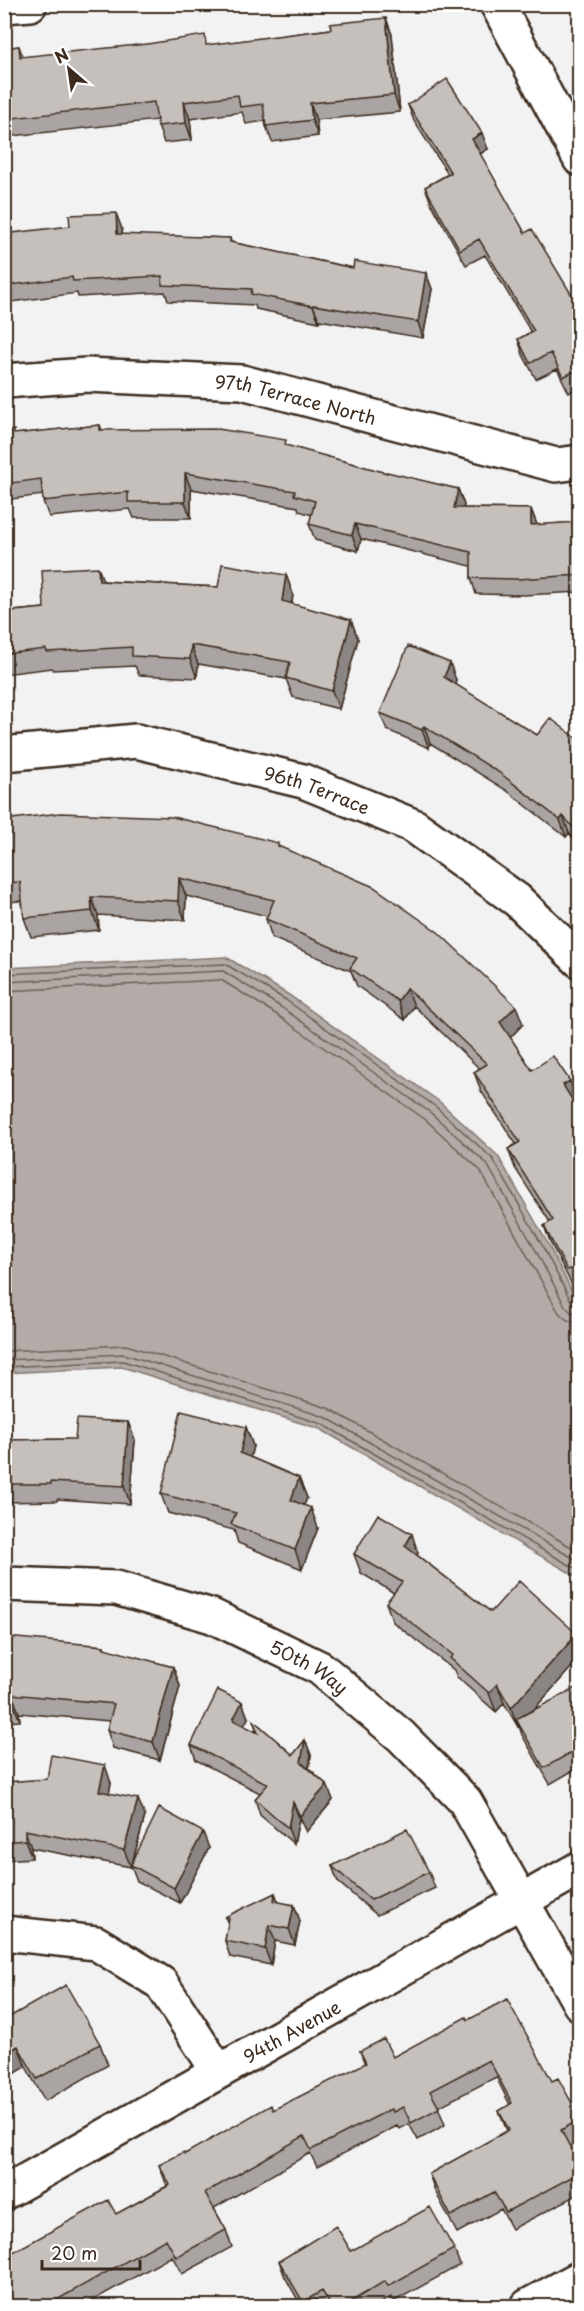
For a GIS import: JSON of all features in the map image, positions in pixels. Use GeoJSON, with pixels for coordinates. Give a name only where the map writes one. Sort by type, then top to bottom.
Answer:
{"type":"FeatureCollection","features":[{"type":"Feature","properties":{"kind":"street"},"geometry":{"type":"LineString","coordinates":[[4,6],[30,4]]}},
{"type":"Feature","properties":{"kind":"street"},"geometry":{"type":"LineString","coordinates":[[497,4],[579,159]]}},
{"type":"Feature","properties":{"kind":"street","name":"97th Terrace North"},"geometry":{"type":"LineString","coordinates":[[4,381],[87,375],[242,382],[556,465],[579,462]]}},
{"type":"Feature","properties":{"kind":"street","name":"96th Terrace"},"geometry":{"type":"LineString","coordinates":[[4,754],[136,741],[303,781],[414,826],[517,900],[579,961]]}},
{"type":"Feature","properties":{"kind":"street","name":"50th Way"},"geometry":{"type":"LineString","coordinates":[[4,1584],[116,1588],[212,1617],[320,1668],[401,1736],[465,1801],[579,2004]]}},
{"type":"Feature","properties":{"kind":"street","name":"94th Avenue"},"geometry":{"type":"LineString","coordinates":[[4,2193],[579,1868]]}},
{"type":"Feature","properties":{"kind":"street"},"geometry":{"type":"LineString","coordinates":[[4,1933],[96,1943],[161,1983],[218,2071]]}},
{"type":"Feature","properties":{"kind":"street"},"geometry":{"type":"LineString","coordinates":[[528,2307],[579,2278]]}},
{"type":"Feature","properties":{"kind":"water"},"geometry":{"type":"Polygon","coordinates":[[[226,957],[289,995],[440,1102],[498,1156],[547,1242],[579,1305],[579,1578],[320,1429],[122,1367],[5,1373],[5,968],[226,957]]]}},
{"type":"Feature","properties":{"kind":"building"},"geometry":{"type":"Polygon","coordinates":[[[386,18],[394,95],[310,103],[312,120],[266,126],[263,104],[240,107],[238,95],[184,102],[186,123],[158,126],[154,102],[4,119],[4,48],[19,46],[20,57],[147,44],[205,35],[206,45],[331,29],[330,24],[386,18]]]}},
{"type":"Feature","properties":{"kind":"building"},"geometry":{"type":"Polygon","coordinates":[[[447,79],[482,133],[472,139],[525,233],[532,229],[579,307],[579,369],[563,377],[551,353],[530,363],[518,339],[534,331],[479,239],[460,250],[425,187],[451,173],[408,105],[447,79]]]}},
{"type":"Feature","properties":{"kind":"building"},"geometry":{"type":"Polygon","coordinates":[[[116,213],[117,234],[230,238],[230,242],[353,268],[354,261],[426,273],[418,322],[251,294],[252,289],[162,285],[162,276],[73,281],[72,277],[4,286],[4,234],[70,226],[69,215],[116,213]]]}},
{"type":"Feature","properties":{"kind":"building"},"geometry":{"type":"Polygon","coordinates":[[[100,425],[100,430],[218,429],[286,440],[285,445],[387,473],[458,489],[454,508],[531,509],[531,525],[579,522],[579,575],[518,579],[471,578],[471,552],[355,524],[352,535],[309,524],[315,501],[294,495],[295,491],[185,473],[185,502],[128,502],[128,492],[43,501],[41,479],[4,484],[4,432],[14,430],[14,434],[100,425]]]}},
{"type":"Feature","properties":{"kind":"building"},"geometry":{"type":"Polygon","coordinates":[[[222,564],[286,575],[282,601],[351,620],[332,691],[286,678],[290,662],[191,645],[190,659],[132,656],[132,647],[47,652],[46,649],[4,654],[4,612],[44,608],[42,570],[98,567],[99,581],[218,587],[222,564]]]}},
{"type":"Feature","properties":{"kind":"building"},"geometry":{"type":"Polygon","coordinates":[[[408,646],[450,663],[444,677],[537,735],[550,718],[579,740],[579,834],[563,816],[560,820],[500,773],[424,726],[422,730],[380,713],[408,646]]]}},
{"type":"Feature","properties":{"kind":"building"},"geometry":{"type":"Polygon","coordinates":[[[60,813],[173,817],[278,843],[278,846],[374,887],[438,932],[516,1006],[500,1022],[532,1070],[553,1056],[570,1081],[563,1085],[579,1111],[579,1286],[571,1269],[567,1270],[544,1226],[553,1220],[508,1149],[520,1142],[474,1072],[487,1064],[407,988],[398,1001],[350,968],[357,958],[266,919],[274,900],[179,878],[178,901],[91,897],[92,911],[24,918],[20,882],[4,883],[4,820],[60,813]]]}},
{"type":"Feature","properties":{"kind":"building"},"geometry":{"type":"Polygon","coordinates":[[[181,1411],[246,1427],[240,1453],[299,1478],[291,1500],[311,1508],[295,1550],[231,1524],[236,1513],[161,1494],[181,1411]]]}},
{"type":"Feature","properties":{"kind":"building"},"geometry":{"type":"Polygon","coordinates":[[[77,1419],[128,1422],[124,1486],[51,1482],[51,1484],[4,1484],[4,1440],[75,1439],[77,1419]]]}},
{"type":"Feature","properties":{"kind":"building"},"geometry":{"type":"Polygon","coordinates":[[[378,1514],[412,1534],[405,1546],[491,1612],[519,1581],[577,1634],[511,1708],[497,1684],[489,1693],[450,1658],[453,1655],[386,1603],[402,1582],[354,1554],[378,1514]]]}},
{"type":"Feature","properties":{"kind":"building"},"geometry":{"type":"Polygon","coordinates":[[[4,1638],[104,1646],[104,1648],[173,1667],[153,1742],[107,1730],[114,1704],[12,1694],[13,1703],[4,1704],[4,1638]]]}},
{"type":"Feature","properties":{"kind":"building"},"geometry":{"type":"Polygon","coordinates":[[[576,1688],[579,1694],[579,1748],[544,1768],[516,1719],[576,1688]]]}},
{"type":"Feature","properties":{"kind":"building"},"geometry":{"type":"Polygon","coordinates":[[[218,1690],[242,1702],[233,1720],[258,1733],[253,1720],[293,1755],[305,1740],[301,1762],[327,1785],[300,1816],[293,1802],[288,1828],[255,1799],[268,1784],[191,1745],[218,1690]]]}},
{"type":"Feature","properties":{"kind":"building"},"geometry":{"type":"Polygon","coordinates":[[[51,1755],[105,1765],[99,1791],[138,1799],[124,1850],[25,1830],[25,1840],[4,1842],[4,1782],[47,1779],[51,1755]]]}},
{"type":"Feature","properties":{"kind":"building"},"geometry":{"type":"Polygon","coordinates":[[[159,1808],[203,1832],[174,1888],[131,1865],[159,1808]]]}},
{"type":"Feature","properties":{"kind":"building"},"geometry":{"type":"Polygon","coordinates":[[[407,1829],[429,1872],[371,1900],[332,1866],[407,1829]]]}},
{"type":"Feature","properties":{"kind":"building"},"geometry":{"type":"Polygon","coordinates":[[[275,1893],[274,1901],[294,1905],[289,1929],[269,1925],[265,1949],[225,1941],[229,1918],[225,1917],[275,1893]]]}},
{"type":"Feature","properties":{"kind":"building"},"geometry":{"type":"Polygon","coordinates":[[[66,1985],[100,2044],[37,2079],[18,2046],[4,2054],[4,2020],[66,1985]]]}},
{"type":"Feature","properties":{"kind":"building"},"geometry":{"type":"Polygon","coordinates":[[[507,1999],[552,2081],[558,2078],[579,2116],[579,2120],[561,2130],[579,2164],[579,2173],[506,2212],[494,2192],[451,2216],[429,2174],[509,2130],[499,2111],[512,2103],[489,2060],[430,2091],[439,2108],[411,2123],[403,2107],[393,2112],[391,2109],[311,2150],[304,2136],[205,2193],[226,2230],[176,2257],[166,2239],[44,2307],[4,2307],[4,2257],[108,2200],[116,2214],[170,2185],[159,2165],[184,2152],[185,2154],[271,2105],[273,2110],[366,2063],[360,2051],[384,2039],[393,2057],[466,2017],[468,2020],[507,1999]]]}},
{"type":"Feature","properties":{"kind":"building"},"geometry":{"type":"Polygon","coordinates":[[[430,2207],[454,2249],[388,2286],[385,2281],[342,2307],[332,2307],[322,2291],[303,2302],[279,2261],[336,2226],[351,2251],[430,2207]]]}},
{"type":"Feature","properties":{"kind":"building"},"geometry":{"type":"Polygon","coordinates":[[[232,2303],[244,2307],[231,2307],[232,2303]]]}}]}
